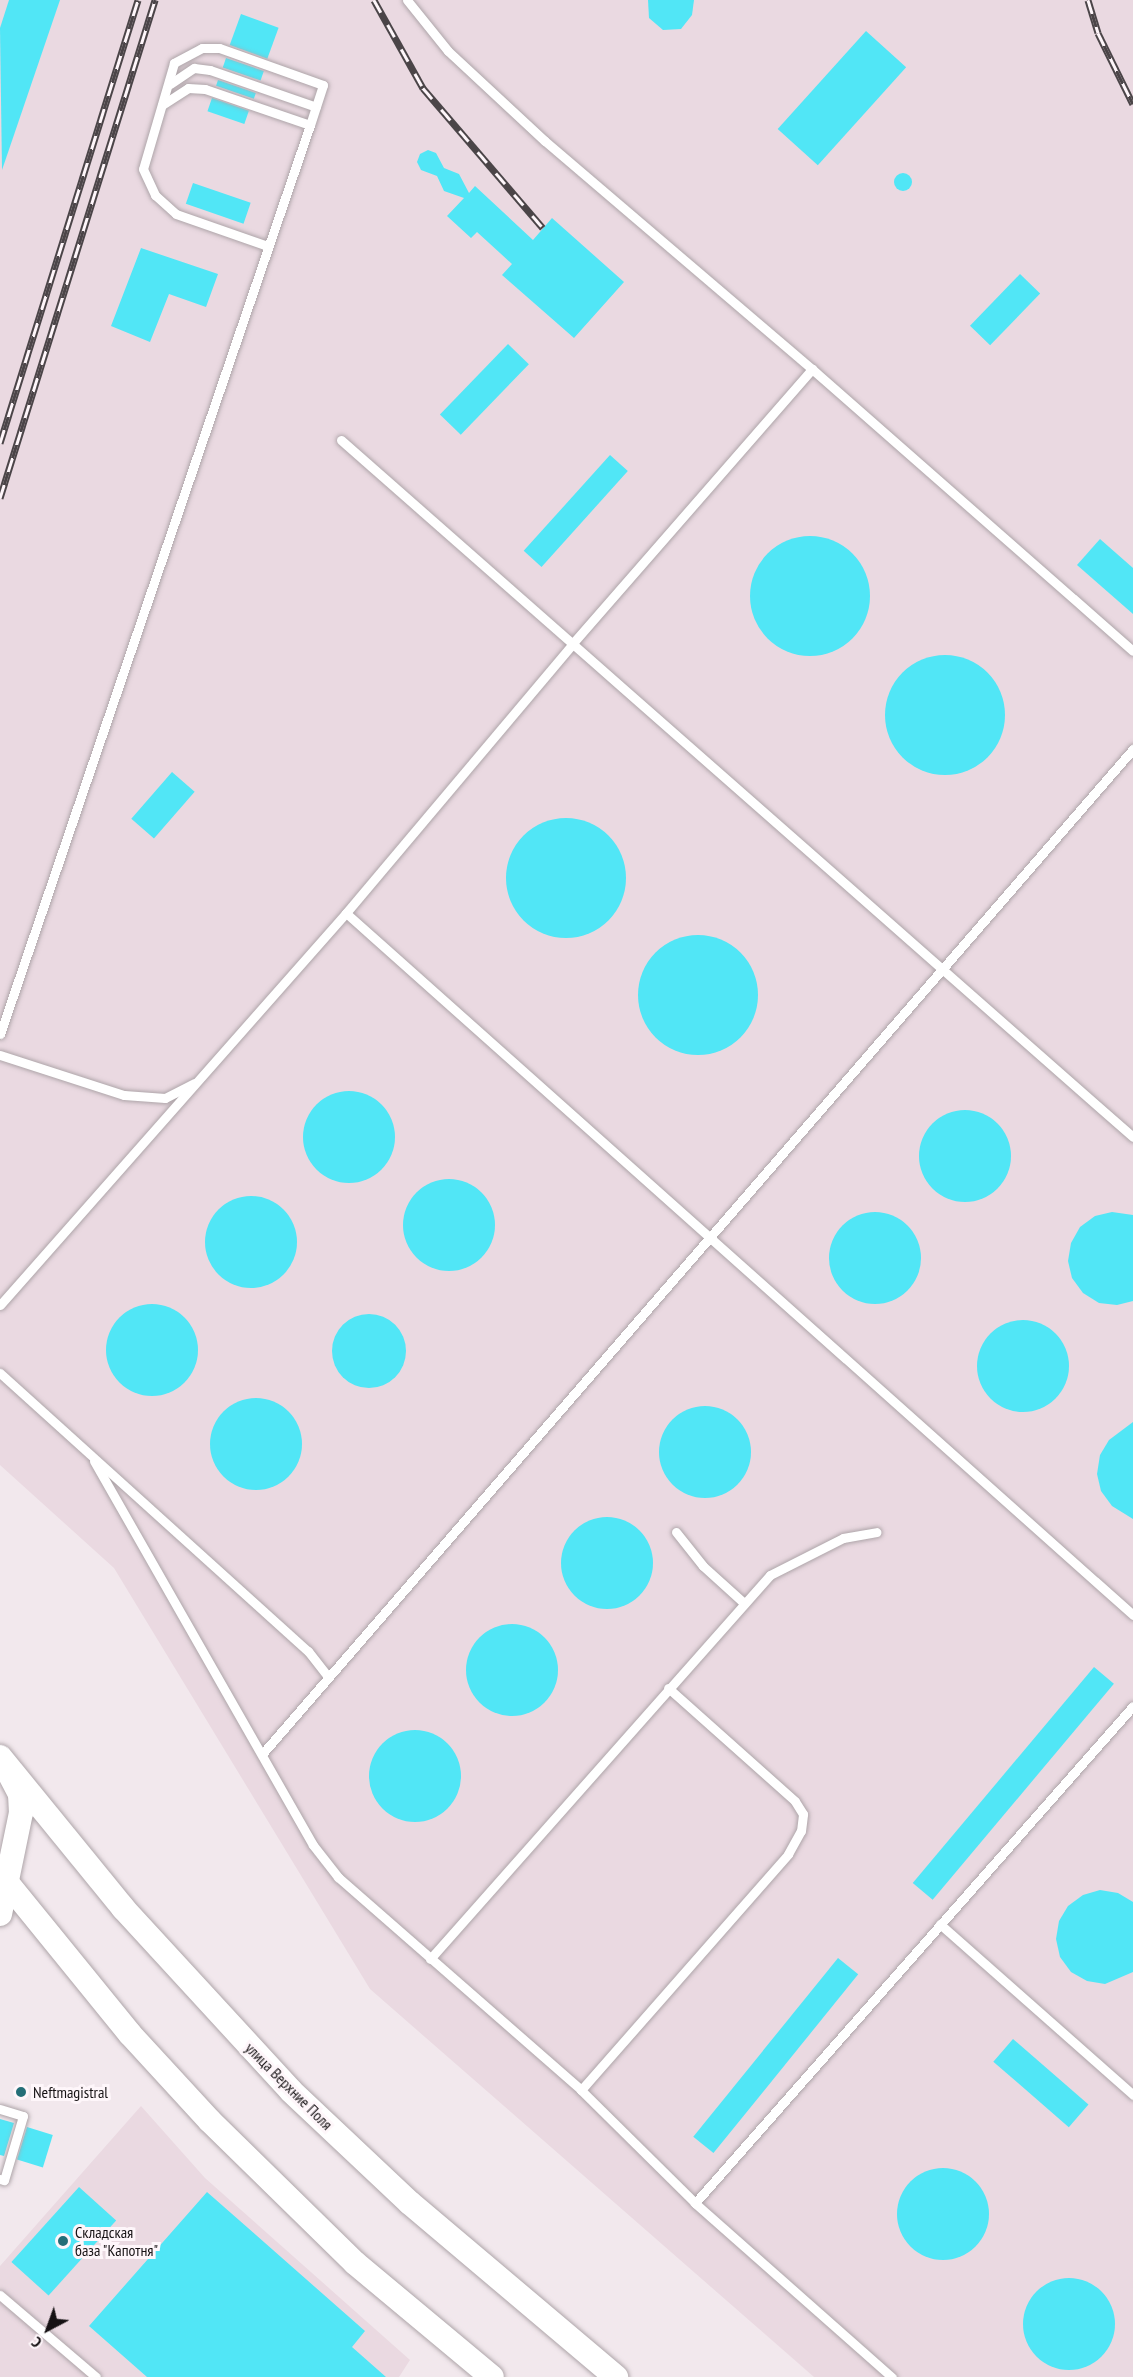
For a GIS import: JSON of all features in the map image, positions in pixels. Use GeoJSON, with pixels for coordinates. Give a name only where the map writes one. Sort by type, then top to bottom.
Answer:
{"type":"FeatureCollection","features":[{"type":"Feature","properties":{"kind":"main road"},"geometry":{"type":"LineString","coordinates":[[0,1914],[4,1880],[21,1813],[20,1794],[1,1757]]}},
{"type":"Feature","properties":{"kind":"main road","name":"улица Верхние Поля"},"geometry":{"type":"LineString","coordinates":[[1,1757],[123,1908],[291,2091],[410,2203],[616,2377]]}},
{"type":"Feature","properties":{"kind":"main road"},"geometry":{"type":"LineString","coordinates":[[4,1880],[130,2034],[210,2121],[355,2263],[492,2377]]}},
{"type":"Feature","properties":{"kind":"lane"},"geometry":{"type":"LineString","coordinates":[[407,0],[448,51],[545,141],[812,369],[1133,651]]}},
{"type":"Feature","properties":{"kind":"lane"},"geometry":{"type":"LineString","coordinates":[[0,1034],[323,85],[219,48],[202,48],[174,63],[143,170],[155,195],[176,214],[268,246]]}},
{"type":"Feature","properties":{"kind":"lane"},"geometry":{"type":"LineString","coordinates":[[168,86],[194,68],[210,70],[316,107]]}},
{"type":"Feature","properties":{"kind":"lane"},"geometry":{"type":"LineString","coordinates":[[162,105],[188,88],[205,89],[309,125]]}},
{"type":"Feature","properties":{"kind":"lane"},"geometry":{"type":"LineString","coordinates":[[0,1305],[346,913],[573,644],[812,369]]}},
{"type":"Feature","properties":{"kind":"lane"},"geometry":{"type":"LineString","coordinates":[[342,440],[1133,1137]]}},
{"type":"Feature","properties":{"kind":"lane"},"geometry":{"type":"LineString","coordinates":[[263,1753],[713,1238],[942,968],[1133,749]]}},
{"type":"Feature","properties":{"kind":"lane"},"geometry":{"type":"LineString","coordinates":[[346,913],[1133,1615]]}},
{"type":"Feature","properties":{"kind":"lane"},"geometry":{"type":"LineString","coordinates":[[0,1055],[124,1095],[165,1098],[198,1080]]}},
{"type":"Feature","properties":{"kind":"lane"},"geometry":{"type":"LineString","coordinates":[[0,1374],[94,1461],[308,1651],[328,1677]]}},
{"type":"Feature","properties":{"kind":"lane"},"geometry":{"type":"LineString","coordinates":[[94,1461],[263,1753],[313,1845],[338,1877],[581,2090],[695,2203],[892,2377]]}},
{"type":"Feature","properties":{"kind":"lane"},"geometry":{"type":"LineString","coordinates":[[676,1532],[703,1566],[744,1603]]}},
{"type":"Feature","properties":{"kind":"lane"},"geometry":{"type":"LineString","coordinates":[[430,1959],[770,1575],[843,1538],[876,1532]]}},
{"type":"Feature","properties":{"kind":"lane"},"geometry":{"type":"LineString","coordinates":[[581,2090],[788,1854],[801,1831],[803,1814],[795,1801],[668,1688]]}},
{"type":"Feature","properties":{"kind":"lane"},"geometry":{"type":"LineString","coordinates":[[695,2203],[1133,1706]]}},
{"type":"Feature","properties":{"kind":"lane"},"geometry":{"type":"LineString","coordinates":[[940,1924],[1133,2095]]}},
{"type":"Feature","properties":{"kind":"lane"},"geometry":{"type":"LineString","coordinates":[[0,2109],[23,2116],[4,2180],[0,2179]]}},
{"type":"Feature","properties":{"kind":"lane"},"geometry":{"type":"LineString","coordinates":[[0,2295],[96,2377]]}},
{"type":"Feature","properties":{"kind":"shaded area"},"geometry":{"type":"Polygon","coordinates":[[[0,0],[1133,0],[1133,2377],[814,2377],[370,1989],[114,1568],[0,1465],[0,0]]]}},
{"type":"Feature","properties":{"kind":"shaded area"},"geometry":{"type":"Polygon","coordinates":[[[141,2106],[205,2178],[410,2360],[399,2377],[0,2377],[0,2266],[141,2106]]]}},
{"type":"Feature","properties":{"kind":"building"},"geometry":{"type":"Polygon","coordinates":[[[9,0],[60,0],[2,170],[0,28],[9,0]]]}},
{"type":"Feature","properties":{"kind":"building"},"geometry":{"type":"Polygon","coordinates":[[[648,0],[694,0],[692,15],[681,29],[663,30],[649,18],[648,0]]]}},
{"type":"Feature","properties":{"kind":"building"},"geometry":{"type":"Polygon","coordinates":[[[241,14],[279,28],[267,59],[230,45],[241,14]]]}},
{"type":"Feature","properties":{"kind":"building"},"geometry":{"type":"Polygon","coordinates":[[[866,31],[906,67],[818,165],[778,129],[866,31]]]}},
{"type":"Feature","properties":{"kind":"building"},"geometry":{"type":"Polygon","coordinates":[[[226,58],[264,71],[261,80],[223,67],[226,58]]]}},
{"type":"Feature","properties":{"kind":"building"},"geometry":{"type":"Polygon","coordinates":[[[218,80],[256,93],[254,99],[216,86],[218,80]]]}},
{"type":"Feature","properties":{"kind":"building"},"geometry":{"type":"Polygon","coordinates":[[[212,98],[249,111],[244,124],[207,111],[212,98]]]}},
{"type":"Feature","properties":{"kind":"building"},"geometry":{"type":"Polygon","coordinates":[[[428,150],[436,153],[444,168],[459,174],[469,193],[475,186],[533,240],[552,218],[624,282],[574,338],[502,275],[512,264],[477,232],[471,238],[447,216],[464,198],[444,191],[437,176],[421,170],[417,162],[420,154],[428,150]]]}},
{"type":"Feature","properties":{"kind":"building"},"geometry":{"type":"Polygon","coordinates":[[[903,173],[909,176],[912,182],[909,188],[903,191],[897,188],[894,182],[897,176],[903,173]]]}},
{"type":"Feature","properties":{"kind":"building"},"geometry":{"type":"Polygon","coordinates":[[[193,183],[251,203],[244,224],[186,204],[193,183]]]}},
{"type":"Feature","properties":{"kind":"building"},"geometry":{"type":"Polygon","coordinates":[[[141,248],[218,274],[206,307],[169,294],[150,342],[111,326],[141,248]]]}},
{"type":"Feature","properties":{"kind":"building"},"geometry":{"type":"Polygon","coordinates":[[[1020,274],[1040,293],[990,345],[970,326],[1020,274]]]}},
{"type":"Feature","properties":{"kind":"building"},"geometry":{"type":"Polygon","coordinates":[[[508,344],[529,364],[461,435],[440,414],[508,344]]]}},
{"type":"Feature","properties":{"kind":"building"},"geometry":{"type":"Polygon","coordinates":[[[610,455],[628,471],[542,567],[524,551],[610,455]]]}},
{"type":"Feature","properties":{"kind":"building"},"geometry":{"type":"Polygon","coordinates":[[[810,536],[833,540],[852,554],[866,573],[870,596],[866,619],[852,638],[833,652],[810,656],[787,652],[768,638],[754,619],[750,596],[754,573],[768,554],[787,540],[810,536]]]}},
{"type":"Feature","properties":{"kind":"building"},"geometry":{"type":"Polygon","coordinates":[[[1100,539],[1133,568],[1133,614],[1077,565],[1100,539]]]}},
{"type":"Feature","properties":{"kind":"building"},"geometry":{"type":"Polygon","coordinates":[[[945,655],[968,659],[987,673],[1001,692],[1005,715],[1001,738],[987,757],[968,771],[945,775],[922,771],[903,757],[889,738],[885,715],[889,692],[903,673],[922,659],[945,655]]]}},
{"type":"Feature","properties":{"kind":"building"},"geometry":{"type":"Polygon","coordinates":[[[172,772],[195,792],[154,838],[131,819],[172,772]]]}},
{"type":"Feature","properties":{"kind":"building"},"geometry":{"type":"Polygon","coordinates":[[[566,818],[589,823],[608,836],[621,855],[626,878],[621,901],[608,920],[589,933],[566,938],[543,933],[524,920],[511,901],[506,878],[511,855],[524,836],[543,823],[566,818]]]}},
{"type":"Feature","properties":{"kind":"building"},"geometry":{"type":"Polygon","coordinates":[[[698,935],[721,939],[740,953],[754,972],[758,995],[754,1018],[740,1037],[721,1051],[698,1055],[675,1051],[656,1037],[642,1018],[638,995],[642,972],[656,953],[675,939],[698,935]]]}},
{"type":"Feature","properties":{"kind":"building"},"geometry":{"type":"Polygon","coordinates":[[[349,1091],[367,1094],[382,1104],[392,1119],[395,1137],[392,1155],[382,1170],[367,1180],[349,1183],[331,1180],[316,1170],[306,1155],[303,1137],[306,1119],[316,1104],[331,1094],[349,1091]]]}},
{"type":"Feature","properties":{"kind":"building"},"geometry":{"type":"Polygon","coordinates":[[[965,1110],[983,1113],[998,1123],[1008,1138],[1011,1156],[1008,1174],[998,1189],[983,1199],[965,1202],[947,1199],[932,1189],[922,1174],[919,1156],[922,1138],[932,1123],[947,1113],[965,1110]]]}},
{"type":"Feature","properties":{"kind":"building"},"geometry":{"type":"Polygon","coordinates":[[[449,1179],[467,1182],[482,1192],[492,1207],[495,1225],[492,1243],[482,1258],[467,1268],[449,1271],[431,1268],[416,1258],[406,1243],[403,1225],[406,1207],[416,1192],[431,1182],[449,1179]]]}},
{"type":"Feature","properties":{"kind":"building"},"geometry":{"type":"Polygon","coordinates":[[[251,1196],[269,1199],[284,1209],[294,1224],[297,1242],[294,1260],[284,1275],[269,1285],[251,1288],[233,1285],[218,1275],[208,1260],[205,1242],[208,1224],[218,1209],[233,1199],[251,1196]]]}},
{"type":"Feature","properties":{"kind":"building"},"geometry":{"type":"Polygon","coordinates":[[[875,1212],[893,1215],[908,1225],[918,1240],[921,1258],[918,1276],[908,1291],[893,1301],[875,1304],[857,1301],[842,1291],[832,1276],[829,1258],[832,1240],[842,1225],[857,1215],[875,1212]]]}},
{"type":"Feature","properties":{"kind":"building"},"geometry":{"type":"Polygon","coordinates":[[[1112,1212],[1133,1215],[1133,1301],[1117,1305],[1099,1303],[1083,1293],[1072,1278],[1068,1261],[1071,1243],[1080,1227],[1095,1216],[1112,1212]]]}},
{"type":"Feature","properties":{"kind":"building"},"geometry":{"type":"Polygon","coordinates":[[[152,1304],[170,1307],[185,1317],[195,1332],[198,1350],[195,1368],[185,1383],[170,1393],[152,1396],[134,1393],[119,1383],[109,1368],[106,1350],[109,1332],[119,1317],[134,1307],[152,1304]]]}},
{"type":"Feature","properties":{"kind":"building"},"geometry":{"type":"Polygon","coordinates":[[[362,1314],[376,1314],[390,1320],[400,1330],[406,1344],[404,1365],[390,1382],[376,1388],[362,1388],[348,1382],[338,1372],[332,1358],[332,1344],[338,1330],[348,1320],[362,1314]]]}},
{"type":"Feature","properties":{"kind":"building"},"geometry":{"type":"Polygon","coordinates":[[[1023,1320],[1041,1323],[1056,1333],[1066,1348],[1069,1366],[1066,1384],[1056,1399],[1041,1409],[1023,1412],[1005,1409],[990,1399],[980,1384],[977,1366],[980,1348],[990,1333],[1005,1323],[1023,1320]]]}},
{"type":"Feature","properties":{"kind":"building"},"geometry":{"type":"Polygon","coordinates":[[[256,1398],[274,1401],[289,1411],[299,1426],[302,1444],[299,1462],[289,1477],[274,1487],[256,1490],[238,1487],[223,1477],[213,1462],[210,1444],[213,1426],[223,1411],[238,1401],[256,1398]]]}},
{"type":"Feature","properties":{"kind":"building"},"geometry":{"type":"Polygon","coordinates":[[[705,1406],[723,1409],[738,1419],[748,1434],[751,1452],[748,1470],[738,1485],[723,1495],[705,1498],[687,1495],[672,1485],[662,1470],[659,1452],[662,1434],[672,1419],[687,1409],[705,1406]]]}},
{"type":"Feature","properties":{"kind":"building"},"geometry":{"type":"Polygon","coordinates":[[[1133,1422],[1133,1519],[1112,1506],[1101,1491],[1097,1474],[1100,1455],[1109,1440],[1133,1422]]]}},
{"type":"Feature","properties":{"kind":"building"},"geometry":{"type":"Polygon","coordinates":[[[607,1517],[625,1520],[640,1530],[650,1545],[653,1563],[650,1581],[640,1596],[625,1606],[607,1609],[589,1606],[574,1596],[564,1581],[561,1563],[564,1545],[574,1530],[589,1520],[607,1517]]]}},
{"type":"Feature","properties":{"kind":"building"},"geometry":{"type":"Polygon","coordinates":[[[512,1624],[530,1627],[545,1637],[555,1652],[558,1670],[555,1688],[545,1703],[530,1713],[512,1716],[494,1713],[479,1703],[469,1688],[466,1670],[469,1652],[479,1637],[494,1627],[512,1624]]]}},
{"type":"Feature","properties":{"kind":"building"},"geometry":{"type":"Polygon","coordinates":[[[1094,1667],[1114,1684],[933,1900],[913,1883],[1094,1667]]]}},
{"type":"Feature","properties":{"kind":"building"},"geometry":{"type":"Polygon","coordinates":[[[415,1730],[433,1733],[448,1743],[458,1758],[461,1776],[458,1794],[448,1809],[433,1819],[415,1822],[397,1819],[382,1809],[372,1794],[369,1776],[372,1758],[382,1743],[397,1733],[415,1730]]]}},
{"type":"Feature","properties":{"kind":"building"},"geometry":{"type":"Polygon","coordinates":[[[1100,1890],[1118,1893],[1133,1902],[1133,1972],[1105,1984],[1087,1981],[1071,1972],[1060,1957],[1056,1939],[1059,1921],[1068,1906],[1083,1895],[1100,1890]]]}},
{"type":"Feature","properties":{"kind":"building"},"geometry":{"type":"Polygon","coordinates":[[[838,1958],[858,1974],[713,2153],[693,2137],[838,1958]]]}},
{"type":"Feature","properties":{"kind":"building"},"geometry":{"type":"Polygon","coordinates":[[[1013,2039],[1088,2105],[1069,2127],[993,2062],[1013,2039]]]}},
{"type":"Feature","properties":{"kind":"building"},"geometry":{"type":"Polygon","coordinates":[[[0,2119],[14,2123],[4,2156],[0,2155],[0,2119]]]}},
{"type":"Feature","properties":{"kind":"building"},"geometry":{"type":"Polygon","coordinates":[[[27,2127],[53,2135],[43,2167],[17,2160],[27,2127]]]}},
{"type":"Feature","properties":{"kind":"building"},"geometry":{"type":"Polygon","coordinates":[[[943,2168],[961,2171],[976,2181],[986,2196],[989,2214],[986,2232],[976,2247],[961,2257],[943,2260],[925,2257],[910,2247],[900,2232],[897,2214],[900,2196],[910,2181],[925,2171],[943,2168]]]}},
{"type":"Feature","properties":{"kind":"building","name":"Складская база \"Капотня\""},"geometry":{"type":"Polygon","coordinates":[[[79,2187],[116,2220],[49,2296],[11,2262],[79,2187]]]}},
{"type":"Feature","properties":{"kind":"building"},"geometry":{"type":"Polygon","coordinates":[[[207,2192],[365,2331],[352,2347],[386,2377],[147,2377],[89,2326],[207,2192]]]}},
{"type":"Feature","properties":{"kind":"building"},"geometry":{"type":"Polygon","coordinates":[[[1069,2278],[1087,2281],[1102,2291],[1112,2306],[1115,2324],[1112,2342],[1102,2357],[1087,2367],[1069,2370],[1051,2367],[1036,2357],[1026,2342],[1023,2324],[1026,2306],[1036,2291],[1051,2281],[1069,2278]]]}},
{"type":"Feature","properties":{"kind":"railway"},"geometry":{"type":"LineString","coordinates":[[0,443],[138,0]]}},
{"type":"Feature","properties":{"kind":"railway"},"geometry":{"type":"LineString","coordinates":[[0,498],[155,0]]}},
{"type":"Feature","properties":{"kind":"railway"},"geometry":{"type":"LineString","coordinates":[[374,0],[423,88],[543,228]]}},
{"type":"Feature","properties":{"kind":"railway"},"geometry":{"type":"LineString","coordinates":[[1088,0],[1098,33],[1133,104]]}},
{"type":"Feature","properties":{"kind":"place","name":"Neftmagistral"},"geometry":{"type":"Point","coordinates":[21,2092]}},
{"type":"Feature","properties":{"kind":"place","name":"Складская база \"Капотня\""},"geometry":{"type":"Point","coordinates":[63,2241]}}]}
